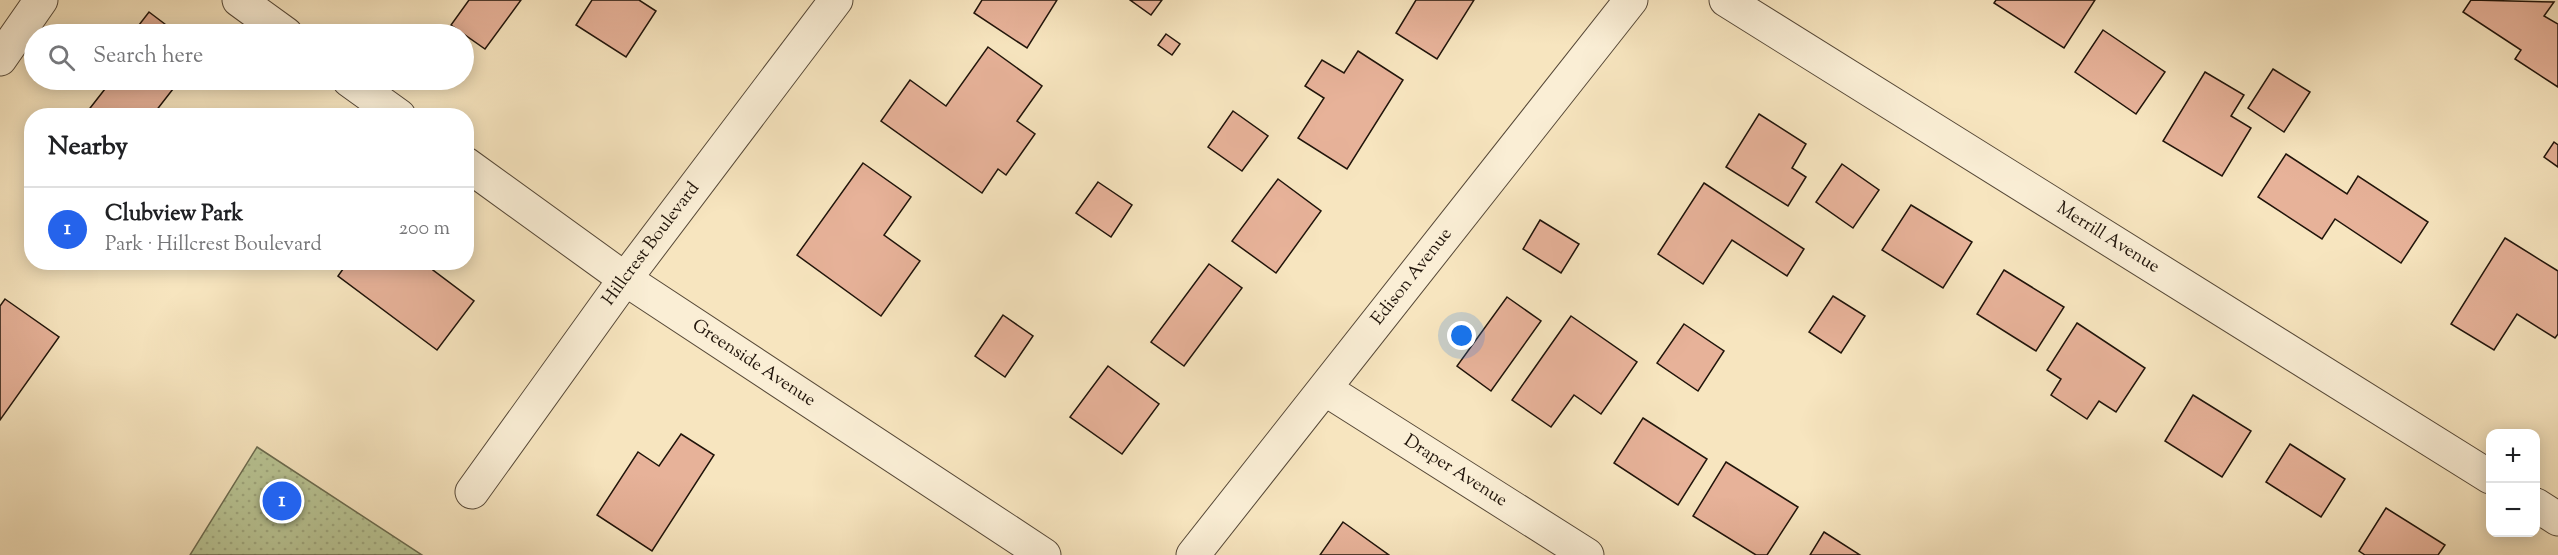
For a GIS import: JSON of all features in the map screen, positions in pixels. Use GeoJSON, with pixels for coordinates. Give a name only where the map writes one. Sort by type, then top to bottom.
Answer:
{"type":"FeatureCollection","features":[{"type":"Feature","properties":{"kind":"street"},"geometry":{"type":"LineString","coordinates":[[24,24],[41,0]]}},
{"type":"Feature","properties":{"kind":"street"},"geometry":{"type":"LineString","coordinates":[[239,0],[272,24]]}},
{"type":"Feature","properties":{"kind":"street","name":"Hillcrest Boulevard"},"geometry":{"type":"LineString","coordinates":[[472,492],[625,279],[836,0]]}},
{"type":"Feature","properties":{"kind":"street","name":"Edison Avenue"},"geometry":{"type":"LineString","coordinates":[[1193,555],[1631,0]]}},
{"type":"Feature","properties":{"kind":"street","name":"Merrill Avenue"},"geometry":{"type":"LineString","coordinates":[[1726,0],[2486,475]]}},
{"type":"Feature","properties":{"kind":"street"},"geometry":{"type":"LineString","coordinates":[[0,59],[24,24]]}},
{"type":"Feature","properties":{"kind":"street"},"geometry":{"type":"LineString","coordinates":[[363,90],[388,108]]}},
{"type":"Feature","properties":{"kind":"street","name":"Greenside Avenue"},"geometry":{"type":"LineString","coordinates":[[474,171],[625,279],[1044,555]]}},
{"type":"Feature","properties":{"kind":"street","name":"Draper Avenue"},"geometry":{"type":"LineString","coordinates":[[1325,389],[1587,555]]}},
{"type":"Feature","properties":{"kind":"street"},"geometry":{"type":"LineString","coordinates":[[2540,508],[2558,519]]}},
{"type":"Feature","properties":{"kind":"green space"},"geometry":{"type":"Polygon","coordinates":[[[257,447],[422,555],[190,555],[257,447]]]}},
{"type":"Feature","properties":{"kind":"building"},"geometry":{"type":"Polygon","coordinates":[[[469,0],[521,0],[485,49],[474,41],[474,24],[452,24],[469,0]]]}},
{"type":"Feature","properties":{"kind":"building"},"geometry":{"type":"Polygon","coordinates":[[[592,0],[639,0],[656,11],[626,57],[576,25],[592,0]]]}},
{"type":"Feature","properties":{"kind":"building"},"geometry":{"type":"Polygon","coordinates":[[[982,0],[1057,0],[1027,48],[974,13],[982,0]]]}},
{"type":"Feature","properties":{"kind":"building"},"geometry":{"type":"Polygon","coordinates":[[[1130,0],[1162,0],[1151,15],[1130,0]]]}},
{"type":"Feature","properties":{"kind":"building"},"geometry":{"type":"Polygon","coordinates":[[[1416,0],[1474,0],[1437,59],[1396,33],[1416,0]]]}},
{"type":"Feature","properties":{"kind":"building"},"geometry":{"type":"Polygon","coordinates":[[[1996,0],[2095,0],[2064,48],[1994,3],[1996,0]]]}},
{"type":"Feature","properties":{"kind":"building"},"geometry":{"type":"Polygon","coordinates":[[[2471,0],[2554,2],[2544,16],[2558,24],[2558,87],[2515,59],[2521,50],[2463,12],[2471,0]]]}},
{"type":"Feature","properties":{"kind":"building"},"geometry":{"type":"Polygon","coordinates":[[[149,12],[165,24],[140,24],[149,12]]]}},
{"type":"Feature","properties":{"kind":"building"},"geometry":{"type":"Polygon","coordinates":[[[2103,30],[2165,72],[2136,114],[2075,72],[2103,30]]]}},
{"type":"Feature","properties":{"kind":"building"},"geometry":{"type":"Polygon","coordinates":[[[1166,34],[1180,44],[1172,55],[1158,45],[1166,34]]]}},
{"type":"Feature","properties":{"kind":"building"},"geometry":{"type":"Polygon","coordinates":[[[988,47],[1042,86],[1017,121],[1035,134],[1006,175],[998,169],[982,193],[881,121],[910,80],[946,106],[988,47]]]}},
{"type":"Feature","properties":{"kind":"building"},"geometry":{"type":"Polygon","coordinates":[[[1358,51],[1403,80],[1347,169],[1298,138],[1324,98],[1305,86],[1322,60],[1344,73],[1358,51]]]}},
{"type":"Feature","properties":{"kind":"building"},"geometry":{"type":"Polygon","coordinates":[[[2273,69],[2310,92],[2284,132],[2248,108],[2273,69]]]}},
{"type":"Feature","properties":{"kind":"building"},"geometry":{"type":"Polygon","coordinates":[[[2205,72],[2244,95],[2231,116],[2251,128],[2222,176],[2163,141],[2205,72]]]}},
{"type":"Feature","properties":{"kind":"building"},"geometry":{"type":"Polygon","coordinates":[[[104,90],[172,90],[158,108],[90,108],[104,90]]]}},
{"type":"Feature","properties":{"kind":"building"},"geometry":{"type":"Polygon","coordinates":[[[1233,111],[1268,136],[1242,171],[1208,147],[1233,111]]]}},
{"type":"Feature","properties":{"kind":"building"},"geometry":{"type":"Polygon","coordinates":[[[1759,114],[1806,144],[1792,168],[1806,177],[1788,206],[1726,167],[1759,114]]]}},
{"type":"Feature","properties":{"kind":"building"},"geometry":{"type":"Polygon","coordinates":[[[2554,142],[2558,145],[2558,167],[2544,157],[2554,142]]]}},
{"type":"Feature","properties":{"kind":"building"},"geometry":{"type":"Polygon","coordinates":[[[2286,154],[2347,194],[2358,176],[2428,222],[2401,263],[2335,219],[2322,239],[2258,197],[2286,154]]]}},
{"type":"Feature","properties":{"kind":"building"},"geometry":{"type":"Polygon","coordinates":[[[863,163],[911,197],[884,235],[920,261],[881,316],[797,255],[863,163]]]}},
{"type":"Feature","properties":{"kind":"building"},"geometry":{"type":"Polygon","coordinates":[[[1842,164],[1879,190],[1853,228],[1816,202],[1842,164]]]}},
{"type":"Feature","properties":{"kind":"building"},"geometry":{"type":"Polygon","coordinates":[[[1278,179],[1321,211],[1276,273],[1232,241],[1278,179]]]}},
{"type":"Feature","properties":{"kind":"building"},"geometry":{"type":"Polygon","coordinates":[[[1098,182],[1132,205],[1111,237],[1076,213],[1098,182]]]}},
{"type":"Feature","properties":{"kind":"building"},"geometry":{"type":"Polygon","coordinates":[[[1704,183],[1804,249],[1787,276],[1732,240],[1703,284],[1658,254],[1704,183]]]}},
{"type":"Feature","properties":{"kind":"building"},"geometry":{"type":"Polygon","coordinates":[[[1911,205],[1972,242],[1943,288],[1882,250],[1911,205]]]}},
{"type":"Feature","properties":{"kind":"building"},"geometry":{"type":"Polygon","coordinates":[[[1540,220],[1579,244],[1561,273],[1523,249],[1540,220]]]}},
{"type":"Feature","properties":{"kind":"building"},"geometry":{"type":"Polygon","coordinates":[[[2505,238],[2558,271],[2558,334],[2555,338],[2517,314],[2494,350],[2451,324],[2505,238]]]}},
{"type":"Feature","properties":{"kind":"building"},"geometry":{"type":"Polygon","coordinates":[[[1209,264],[1242,288],[1184,366],[1151,342],[1209,264]]]}},
{"type":"Feature","properties":{"kind":"building"},"geometry":{"type":"Polygon","coordinates":[[[342,270],[433,270],[474,301],[437,350],[338,276],[342,270]]]}},
{"type":"Feature","properties":{"kind":"building"},"geometry":{"type":"Polygon","coordinates":[[[2004,270],[2064,307],[2036,351],[1977,314],[2004,270]]]}},
{"type":"Feature","properties":{"kind":"building"},"geometry":{"type":"Polygon","coordinates":[[[1833,296],[1865,316],[1841,353],[1809,332],[1833,296]]]}},
{"type":"Feature","properties":{"kind":"building"},"geometry":{"type":"Polygon","coordinates":[[[1507,297],[1541,321],[1491,391],[1457,366],[1507,297]]]}},
{"type":"Feature","properties":{"kind":"building"},"geometry":{"type":"Polygon","coordinates":[[[5,299],[59,337],[0,420],[0,306],[5,299]]]}},
{"type":"Feature","properties":{"kind":"building"},"geometry":{"type":"Polygon","coordinates":[[[1003,315],[1033,336],[1005,377],[975,356],[1003,315]]]}},
{"type":"Feature","properties":{"kind":"building"},"geometry":{"type":"Polygon","coordinates":[[[1571,316],[1637,362],[1601,414],[1574,395],[1551,427],[1512,400],[1571,316]]]}},
{"type":"Feature","properties":{"kind":"building"},"geometry":{"type":"Polygon","coordinates":[[[2077,323],[2145,368],[2116,412],[2099,401],[2087,419],[2051,395],[2061,379],[2047,370],[2077,323]]]}},
{"type":"Feature","properties":{"kind":"building"},"geometry":{"type":"Polygon","coordinates":[[[1684,324],[1724,351],[1698,391],[1657,363],[1684,324]]]}},
{"type":"Feature","properties":{"kind":"building"},"geometry":{"type":"Polygon","coordinates":[[[1108,366],[1159,404],[1122,454],[1070,417],[1108,366]]]}},
{"type":"Feature","properties":{"kind":"building"},"geometry":{"type":"Polygon","coordinates":[[[2193,395],[2251,431],[2222,477],[2165,441],[2193,395]]]}},
{"type":"Feature","properties":{"kind":"building"},"geometry":{"type":"Polygon","coordinates":[[[1643,418],[1707,459],[1678,505],[1614,463],[1643,418]]]}},
{"type":"Feature","properties":{"kind":"building"},"geometry":{"type":"Polygon","coordinates":[[[681,434],[714,455],[652,551],[597,515],[638,452],[659,466],[681,434]]]}},
{"type":"Feature","properties":{"kind":"building"},"geometry":{"type":"Polygon","coordinates":[[[2290,444],[2345,479],[2321,517],[2266,482],[2290,444]]]}},
{"type":"Feature","properties":{"kind":"building"},"geometry":{"type":"Polygon","coordinates":[[[1726,462],[1798,507],[1767,555],[1756,555],[1693,516],[1726,462]]]}},
{"type":"Feature","properties":{"kind":"building"},"geometry":{"type":"Polygon","coordinates":[[[2386,508],[2445,545],[2438,555],[2365,555],[2359,551],[2386,508]]]}},
{"type":"Feature","properties":{"kind":"building"},"geometry":{"type":"Polygon","coordinates":[[[1343,522],[1389,555],[1320,555],[1343,522]]]}},
{"type":"Feature","properties":{"kind":"building"},"geometry":{"type":"Polygon","coordinates":[[[1824,532],[1860,555],[1810,555],[1824,532]]]}},
{"type":"Feature","properties":{"kind":"place","name":"Clubview Park"},"geometry":{"type":"Point","coordinates":[282,501]}}]}
